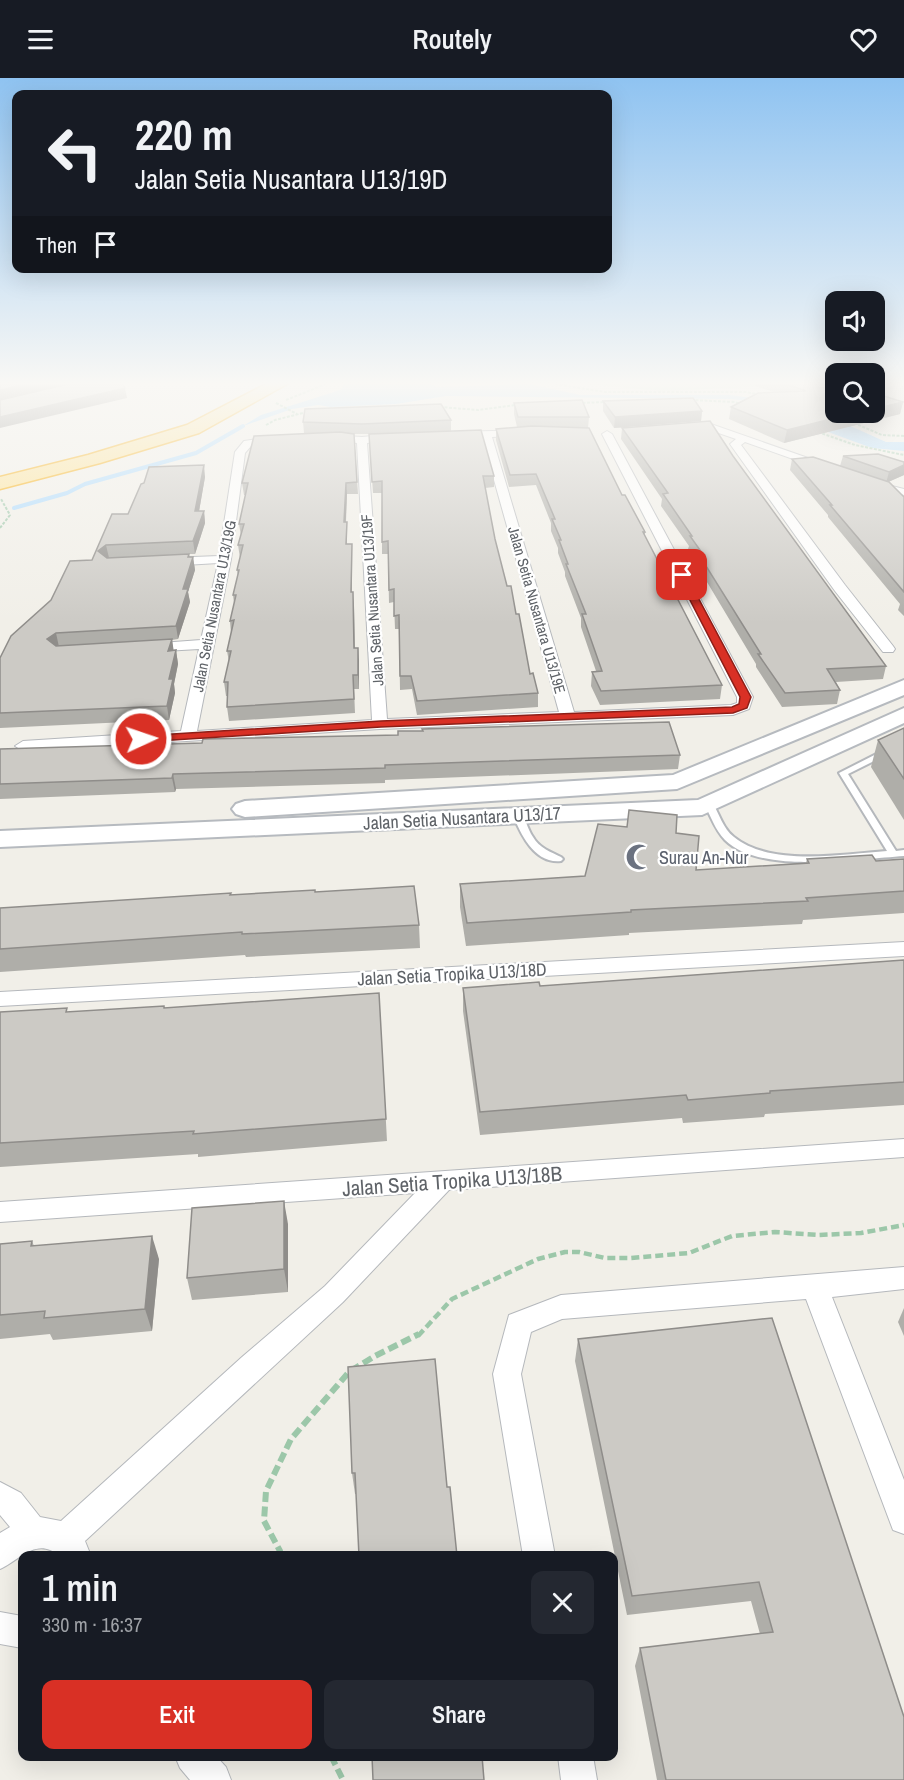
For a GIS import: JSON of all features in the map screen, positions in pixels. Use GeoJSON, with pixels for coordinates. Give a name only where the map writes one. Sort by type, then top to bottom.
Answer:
{"type":"FeatureCollection","features":[{"type":"Feature","properties":{"kind":"highway"},"geometry":{"type":"LineString","coordinates":[[0,470],[27,463]]}},
{"type":"Feature","properties":{"kind":"highway"},"geometry":{"type":"LineString","coordinates":[[0,483],[77,463]]}},
{"type":"Feature","properties":{"kind":"main road","name":"Jalan Setia Nusantara U13/17"},"geometry":{"type":"LineString","coordinates":[[0,823],[677,782],[904,687]]}},
{"type":"Feature","properties":{"kind":"main road","name":"Jalan Setia Nusantara U13/17"},"geometry":{"type":"LineString","coordinates":[[0,839],[702,807],[904,715]]}},
{"type":"Feature","properties":{"kind":"street","name":"Jalan Setia Nusantara U13/19G"},"geometry":{"type":"LineString","coordinates":[[188,736],[225,559],[238,463]]}},
{"type":"Feature","properties":{"kind":"street","name":"Jalan Setia Nusantara U13/19F"},"geometry":{"type":"LineString","coordinates":[[364,463],[381,724]]}},
{"type":"Feature","properties":{"kind":"street","name":"Jalan Setia Nusantara U13/19E"},"geometry":{"type":"LineString","coordinates":[[495,463],[568,717]]}},
{"type":"Feature","properties":{"kind":"street"},"geometry":{"type":"LineString","coordinates":[[23,746],[381,724],[733,710],[744,706],[745,697],[624,463]]}},
{"type":"Feature","properties":{"kind":"street"},"geometry":{"type":"LineString","coordinates":[[750,463],[840,588],[888,649]]}},
{"type":"Feature","properties":{"kind":"street"},"geometry":{"type":"LineString","coordinates":[[816,463],[831,469]]}},
{"type":"Feature","properties":{"kind":"street"},"geometry":{"type":"LineString","coordinates":[[863,481],[885,489],[904,492]]}},
{"type":"Feature","properties":{"kind":"street"},"geometry":{"type":"LineString","coordinates":[[156,562],[225,559]]}},
{"type":"Feature","properties":{"kind":"street"},"geometry":{"type":"LineString","coordinates":[[128,649],[207,644]]}},
{"type":"Feature","properties":{"kind":"street","name":"Jalan Setia Tropika U13/18D"},"geometry":{"type":"LineString","coordinates":[[0,999],[904,950]]}},
{"type":"Feature","properties":{"kind":"street","name":"Jalan Setia Tropika U13/18B"},"geometry":{"type":"LineString","coordinates":[[0,1212],[904,1148]]}},
{"type":"Feature","properties":{"kind":"street"},"geometry":{"type":"LineString","coordinates":[[0,1553],[18,1538],[32,1533],[55,1534],[70,1547],[252,1366],[334,1294],[441,1182]]}},
{"type":"Feature","properties":{"kind":"street"},"geometry":{"type":"LineString","coordinates":[[538,1551],[507,1374],[519,1324],[561,1307],[904,1278]]}},
{"type":"Feature","properties":{"kind":"street"},"geometry":{"type":"LineString","coordinates":[[815,1287],[904,1519]]}},
{"type":"Feature","properties":{"kind":"street"},"geometry":{"type":"LineString","coordinates":[[0,1497],[7,1500],[21,1515],[32,1533]]}},
{"type":"Feature","properties":{"kind":"street"},"geometry":{"type":"LineString","coordinates":[[196,1761],[213,1780]]}},
{"type":"Feature","properties":{"kind":"street"},"geometry":{"type":"LineString","coordinates":[[575,1761],[579,1780]]}},
{"type":"Feature","properties":{"kind":"lane"},"geometry":{"type":"LineString","coordinates":[[899,853],[843,773],[904,743]]}},
{"type":"Feature","properties":{"kind":"lane"},"geometry":{"type":"LineString","coordinates":[[709,804],[729,838],[765,857],[813,858],[899,853]]}},
{"type":"Feature","properties":{"kind":"lane"},"geometry":{"type":"LineString","coordinates":[[518,815],[528,842],[558,859]]}},
{"type":"Feature","properties":{"kind":"path"},"geometry":{"type":"LineString","coordinates":[[0,499],[10,515],[0,528]]}},
{"type":"Feature","properties":{"kind":"path"},"geometry":{"type":"LineString","coordinates":[[335,1761],[343,1780]]}},
{"type":"Feature","properties":{"kind":"building"},"geometry":{"type":"Polygon","coordinates":[[[247,463],[356,463],[357,482],[346,483],[344,522],[347,522],[346,544],[352,544],[351,592],[353,592],[354,648],[358,648],[358,675],[353,675],[354,699],[227,707],[228,682],[224,682],[231,651],[227,651],[234,620],[230,621],[236,595],[233,595],[243,545],[238,545],[244,524],[239,524],[248,483],[242,483],[247,463]]]}},
{"type":"Feature","properties":{"kind":"building"},"geometry":{"type":"Polygon","coordinates":[[[371,463],[490,463],[494,476],[483,476],[495,539],[507,586],[511,586],[516,614],[519,614],[530,674],[533,673],[538,693],[417,701],[411,676],[400,676],[399,615],[394,616],[394,589],[389,590],[388,541],[382,542],[382,481],[372,482],[371,463]]]}},
{"type":"Feature","properties":{"kind":"building"},"geometry":{"type":"Polygon","coordinates":[[[506,463],[606,463],[622,495],[625,495],[645,532],[643,532],[722,685],[601,691],[592,672],[602,671],[582,614],[586,614],[566,564],[568,564],[559,540],[561,540],[552,519],[555,519],[536,474],[510,475],[506,463]]]}},
{"type":"Feature","properties":{"kind":"building"},"geometry":{"type":"Polygon","coordinates":[[[647,463],[738,463],[886,666],[827,669],[840,690],[785,693],[758,654],[761,654],[696,550],[700,550],[690,536],[692,536],[663,494],[668,493],[647,463]]]}},
{"type":"Feature","properties":{"kind":"building"},"geometry":{"type":"Polygon","coordinates":[[[796,463],[833,463],[889,482],[904,497],[904,592],[830,505],[832,505],[796,463]]]}},
{"type":"Feature","properties":{"kind":"building"},"geometry":{"type":"Polygon","coordinates":[[[864,463],[904,463],[889,472],[864,463]]]}},
{"type":"Feature","properties":{"kind":"building"},"geometry":{"type":"Polygon","coordinates":[[[204,465],[195,511],[204,511],[193,541],[106,545],[98,551],[107,558],[189,554],[188,557],[193,557],[183,589],[188,589],[176,626],[56,633],[47,639],[56,646],[172,639],[168,651],[176,650],[169,679],[173,679],[167,706],[0,713],[0,658],[11,636],[51,600],[70,561],[92,560],[112,514],[128,514],[141,484],[144,483],[149,467],[204,465]]]}},
{"type":"Feature","properties":{"kind":"building"},"geometry":{"type":"Polygon","coordinates":[[[669,722],[680,755],[385,765],[385,768],[173,774],[172,778],[0,784],[0,749],[202,743],[203,739],[398,735],[398,731],[423,731],[422,729],[669,722]]]}},
{"type":"Feature","properties":{"kind":"building"},"geometry":{"type":"Polygon","coordinates":[[[904,728],[904,779],[878,740],[904,728]]]}},
{"type":"Feature","properties":{"kind":"building"},"geometry":{"type":"Polygon","coordinates":[[[629,810],[677,815],[676,833],[699,836],[696,870],[809,863],[807,859],[872,855],[876,861],[904,859],[904,891],[806,898],[808,901],[631,910],[631,912],[467,923],[460,884],[585,876],[598,824],[627,827],[629,810]]]}},
{"type":"Feature","properties":{"kind":"building"},"geometry":{"type":"Polygon","coordinates":[[[414,886],[419,925],[242,934],[242,932],[0,949],[0,908],[231,893],[230,895],[414,886]]]}},
{"type":"Feature","properties":{"kind":"building"},"geometry":{"type":"Polygon","coordinates":[[[904,960],[904,1082],[770,1091],[770,1093],[688,1100],[686,1095],[480,1112],[463,988],[539,982],[540,986],[904,960]]]}},
{"type":"Feature","properties":{"kind":"building"},"geometry":{"type":"Polygon","coordinates":[[[379,993],[386,1119],[193,1134],[194,1131],[0,1143],[0,1012],[67,1008],[66,1012],[164,1006],[164,1008],[379,993]]]}},
{"type":"Feature","properties":{"kind":"building"},"geometry":{"type":"Polygon","coordinates":[[[284,1201],[284,1269],[187,1278],[192,1208],[284,1201]]]}},
{"type":"Feature","properties":{"kind":"building"},"geometry":{"type":"Polygon","coordinates":[[[152,1236],[145,1309],[44,1318],[45,1311],[0,1315],[0,1244],[32,1241],[31,1246],[152,1236]]]}},
{"type":"Feature","properties":{"kind":"building"},"geometry":{"type":"Polygon","coordinates":[[[772,1318],[904,1717],[904,1780],[666,1780],[640,1648],[773,1632],[759,1582],[632,1596],[578,1339],[772,1318]]]}},
{"type":"Feature","properties":{"kind":"building"},"geometry":{"type":"Polygon","coordinates":[[[435,1359],[447,1487],[450,1487],[456,1551],[359,1551],[355,1473],[352,1473],[348,1367],[435,1359]]]}},
{"type":"Feature","properties":{"kind":"building"},"geometry":{"type":"Polygon","coordinates":[[[372,1761],[482,1761],[484,1780],[373,1780],[372,1761]]]}},
{"type":"Feature","properties":{"kind":"waterway"},"geometry":{"type":"LineString","coordinates":[[14,508],[67,493],[85,484],[159,463]]}},
{"type":"Feature","properties":{"kind":"place","name":"Surau An-Nur"},"geometry":{"type":"Point","coordinates":[639,857]}},
{"type":"Feature","properties":{"kind":"route"},"geometry":{"type":"LineString","coordinates":[[141,739],[381,724],[733,710],[744,706],[745,697],[682,575]]}}]}
